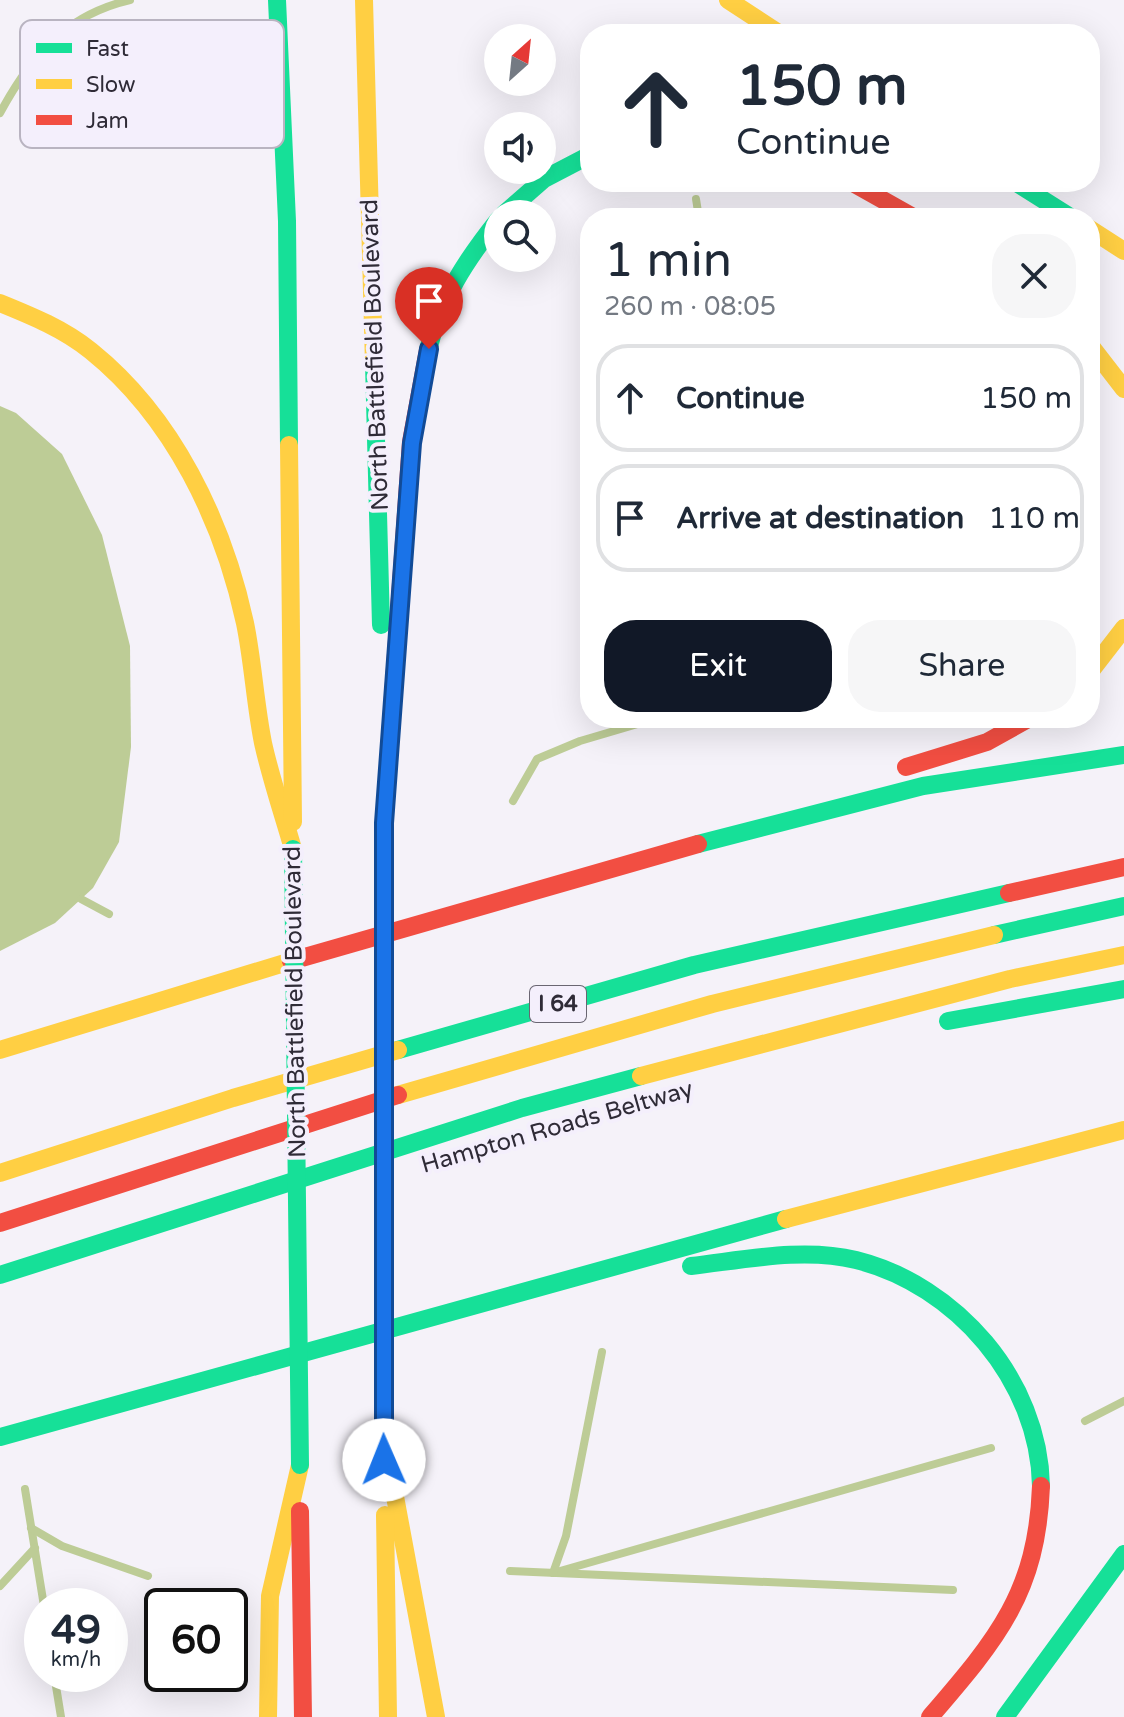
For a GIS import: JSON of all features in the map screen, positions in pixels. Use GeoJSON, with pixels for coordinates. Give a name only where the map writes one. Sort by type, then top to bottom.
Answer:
{"type":"FeatureCollection","features":[{"type":"Feature","properties":{"kind":"main road","name":"North Battlefield Boulevard"},"geometry":{"type":"LineString","coordinates":[[277,0],[278,20]]}},
{"type":"Feature","properties":{"kind":"main road","name":"North Battlefield Boulevard"},"geometry":{"type":"LineString","coordinates":[[364,0],[379,497],[384,823],[383,1432],[388,1717]]}},
{"type":"Feature","properties":{"kind":"main road"},"geometry":{"type":"LineString","coordinates":[[728,0],[765,24]]}},
{"type":"Feature","properties":{"kind":"main road","name":"North Battlefield Boulevard"},"geometry":{"type":"LineString","coordinates":[[284,148],[287,221],[303,1717]]}},
{"type":"Feature","properties":{"kind":"main road"},"geometry":{"type":"LineString","coordinates":[[520,200],[544,179],[580,160]]}},
{"type":"Feature","properties":{"kind":"main road"},"geometry":{"type":"LineString","coordinates":[[869,192],[897,208]]}},
{"type":"Feature","properties":{"kind":"main road"},"geometry":{"type":"LineString","coordinates":[[1031,192],[1056,208]]}},
{"type":"Feature","properties":{"kind":"main road"},"geometry":{"type":"LineString","coordinates":[[1100,235],[1124,251]]}},
{"type":"Feature","properties":{"kind":"main road"},"geometry":{"type":"LineString","coordinates":[[384,823],[414,420],[434,329],[468,256],[484,237]]}},
{"type":"Feature","properties":{"kind":"main road"},"geometry":{"type":"LineString","coordinates":[[0,303],[22,310],[64,332],[136,390],[163,424],[188,469],[226,557],[241,607],[259,703],[261,733],[293,849]]}},
{"type":"Feature","properties":{"kind":"main road"},"geometry":{"type":"LineString","coordinates":[[1100,358],[1124,389]]}},
{"type":"Feature","properties":{"kind":"main road"},"geometry":{"type":"LineString","coordinates":[[1100,659],[1124,628]]}},
{"type":"Feature","properties":{"kind":"main road"},"geometry":{"type":"LineString","coordinates":[[727,836],[874,777],[987,742],[1012,728]]}},
{"type":"Feature","properties":{"kind":"main road"},"geometry":{"type":"LineString","coordinates":[[0,1050],[159,999],[727,836],[923,786],[1124,755]]}},
{"type":"Feature","properties":{"kind":"main road","name":"I 64"},"geometry":{"type":"LineString","coordinates":[[0,1173],[233,1098],[694,965],[1124,867]]}},
{"type":"Feature","properties":{"kind":"main road"},"geometry":{"type":"LineString","coordinates":[[0,1223],[467,1074],[654,1020],[946,946],[1124,906]]}},
{"type":"Feature","properties":{"kind":"main road"},"geometry":{"type":"LineString","coordinates":[[0,1275],[522,1108],[1010,979],[1124,955]]}},
{"type":"Feature","properties":{"kind":"main road"},"geometry":{"type":"LineString","coordinates":[[928,1024],[1124,989]]}},
{"type":"Feature","properties":{"kind":"main road"},"geometry":{"type":"LineString","coordinates":[[14,1026],[159,999]]}},
{"type":"Feature","properties":{"kind":"main road"},"geometry":{"type":"LineString","coordinates":[[0,1437],[578,1274],[1124,1130]]}},
{"type":"Feature","properties":{"kind":"main road","name":"Hampton Roads Beltway"},"geometry":{"type":"LineString","coordinates":[[359,1186],[404,1171]]}},
{"type":"Feature","properties":{"kind":"main road"},"geometry":{"type":"LineString","coordinates":[[284,1210],[314,1200]]}},
{"type":"Feature","properties":{"kind":"main road"},"geometry":{"type":"LineString","coordinates":[[578,1274],[785,1256],[854,1260],[905,1276],[946,1301],[988,1343],[1020,1395],[1040,1463],[1040,1520],[1025,1583],[980,1660],[930,1717]]}},
{"type":"Feature","properties":{"kind":"main road"},"geometry":{"type":"LineString","coordinates":[[383,1432],[436,1717]]}},
{"type":"Feature","properties":{"kind":"main road"},"geometry":{"type":"LineString","coordinates":[[268,1717],[270,1596],[300,1465]]}},
{"type":"Feature","properties":{"kind":"main road"},"geometry":{"type":"LineString","coordinates":[[1005,1717],[1124,1554]]}},
{"type":"Feature","properties":{"kind":"shaded area"},"geometry":{"type":"Polygon","coordinates":[[[0,406],[16,413],[62,454],[102,535],[130,646],[131,747],[119,842],[93,888],[55,923],[0,951],[0,406]]]}},
{"type":"Feature","properties":{"kind":"waterway"},"geometry":{"type":"LineString","coordinates":[[80,20],[130,0]]}},
{"type":"Feature","properties":{"kind":"waterway"},"geometry":{"type":"LineString","coordinates":[[0,113],[20,79]]}},
{"type":"Feature","properties":{"kind":"waterway"},"geometry":{"type":"LineString","coordinates":[[696,199],[697,208]]}},
{"type":"Feature","properties":{"kind":"waterway"},"geometry":{"type":"LineString","coordinates":[[513,801],[537,759],[580,741],[624,728]]}},
{"type":"Feature","properties":{"kind":"waterway"},"geometry":{"type":"LineString","coordinates":[[81,899],[109,914]]}},
{"type":"Feature","properties":{"kind":"waterway"},"geometry":{"type":"LineString","coordinates":[[553,1573],[566,1536],[602,1352]]}},
{"type":"Feature","properties":{"kind":"waterway"},"geometry":{"type":"LineString","coordinates":[[1085,1421],[1124,1401]]}},
{"type":"Feature","properties":{"kind":"waterway"},"geometry":{"type":"LineString","coordinates":[[553,1573],[991,1448]]}},
{"type":"Feature","properties":{"kind":"waterway"},"geometry":{"type":"LineString","coordinates":[[25,1489],[41,1588]]}},
{"type":"Feature","properties":{"kind":"waterway"},"geometry":{"type":"LineString","coordinates":[[31,1528],[62,1546],[148,1576]]}},
{"type":"Feature","properties":{"kind":"waterway"},"geometry":{"type":"LineString","coordinates":[[0,1586],[35,1548]]}},
{"type":"Feature","properties":{"kind":"waterway"},"geometry":{"type":"LineString","coordinates":[[510,1571],[953,1590]]}},
{"type":"Feature","properties":{"kind":"waterway"},"geometry":{"type":"LineString","coordinates":[[57,1692],[61,1717]]}},
{"type":"Feature","properties":{"kind":"traffic: fast"},"geometry":{"type":"LineString","coordinates":[[277,0],[278,20]]}},
{"type":"Feature","properties":{"kind":"traffic: fast"},"geometry":{"type":"LineString","coordinates":[[284,148],[289,445]]}},
{"type":"Feature","properties":{"kind":"traffic: fast"},"geometry":{"type":"LineString","coordinates":[[520,200],[544,179],[580,160]]}},
{"type":"Feature","properties":{"kind":"traffic: fast"},"geometry":{"type":"LineString","coordinates":[[1031,192],[1056,208]]}},
{"type":"Feature","properties":{"kind":"traffic: fast"},"geometry":{"type":"LineString","coordinates":[[428,350],[440,314],[456,281],[484,238]]}},
{"type":"Feature","properties":{"kind":"traffic: fast"},"geometry":{"type":"LineString","coordinates":[[374,364],[381,625]]}},
{"type":"Feature","properties":{"kind":"traffic: fast"},"geometry":{"type":"LineString","coordinates":[[698,844],[923,786],[1124,755]]}},
{"type":"Feature","properties":{"kind":"traffic: fast"},"geometry":{"type":"LineString","coordinates":[[293,849],[300,1465]]}},
{"type":"Feature","properties":{"kind":"traffic: fast"},"geometry":{"type":"LineString","coordinates":[[398,1050],[694,965],[1009,893]]}},
{"type":"Feature","properties":{"kind":"traffic: fast"},"geometry":{"type":"LineString","coordinates":[[994,935],[1124,906]]}},
{"type":"Feature","properties":{"kind":"traffic: fast"},"geometry":{"type":"LineString","coordinates":[[948,1021],[1124,989]]}},
{"type":"Feature","properties":{"kind":"traffic: fast"},"geometry":{"type":"LineString","coordinates":[[0,1275],[522,1108],[641,1076]]}},
{"type":"Feature","properties":{"kind":"traffic: fast"},"geometry":{"type":"LineString","coordinates":[[0,1437],[786,1219]]}},
{"type":"Feature","properties":{"kind":"traffic: fast"},"geometry":{"type":"LineString","coordinates":[[691,1266],[774,1256],[836,1256],[893,1273],[927,1291],[958,1315],[985,1343],[1008,1375],[1025,1409],[1037,1447],[1041,1486]]}},
{"type":"Feature","properties":{"kind":"traffic: fast"},"geometry":{"type":"LineString","coordinates":[[1005,1717],[1124,1554]]}},
{"type":"Feature","properties":{"kind":"traffic: slow"},"geometry":{"type":"LineString","coordinates":[[364,0],[374,364]]}},
{"type":"Feature","properties":{"kind":"traffic: slow"},"geometry":{"type":"LineString","coordinates":[[728,0],[765,24]]}},
{"type":"Feature","properties":{"kind":"traffic: slow"},"geometry":{"type":"LineString","coordinates":[[1100,235],[1124,251]]}},
{"type":"Feature","properties":{"kind":"traffic: slow"},"geometry":{"type":"LineString","coordinates":[[0,303],[36,318],[81,343],[120,377],[147,407],[190,474],[208,510],[235,585],[248,638],[263,743],[293,849]]}},
{"type":"Feature","properties":{"kind":"traffic: slow"},"geometry":{"type":"LineString","coordinates":[[1100,358],[1124,389]]}},
{"type":"Feature","properties":{"kind":"traffic: slow"},"geometry":{"type":"LineString","coordinates":[[289,445],[293,822]]}},
{"type":"Feature","properties":{"kind":"traffic: slow"},"geometry":{"type":"LineString","coordinates":[[1100,659],[1124,628]]}},
{"type":"Feature","properties":{"kind":"traffic: slow"},"geometry":{"type":"LineString","coordinates":[[383,1432],[384,823]]}},
{"type":"Feature","properties":{"kind":"traffic: slow"},"geometry":{"type":"LineString","coordinates":[[398,1095],[712,1004],[994,935]]}},
{"type":"Feature","properties":{"kind":"traffic: slow"},"geometry":{"type":"LineString","coordinates":[[641,1076],[1010,979],[1124,955]]}},
{"type":"Feature","properties":{"kind":"traffic: slow"},"geometry":{"type":"LineString","coordinates":[[0,1050],[291,961]]}},
{"type":"Feature","properties":{"kind":"traffic: slow"},"geometry":{"type":"LineString","coordinates":[[0,1173],[233,1098],[398,1050]]}},
{"type":"Feature","properties":{"kind":"traffic: slow"},"geometry":{"type":"LineString","coordinates":[[786,1219],[1124,1130]]}},
{"type":"Feature","properties":{"kind":"traffic: slow"},"geometry":{"type":"LineString","coordinates":[[383,1432],[436,1717]]}},
{"type":"Feature","properties":{"kind":"traffic: slow"},"geometry":{"type":"LineString","coordinates":[[268,1717],[270,1596],[300,1465]]}},
{"type":"Feature","properties":{"kind":"traffic: slow"},"geometry":{"type":"LineString","coordinates":[[385,1515],[388,1717]]}},
{"type":"Feature","properties":{"kind":"traffic: jam"},"geometry":{"type":"LineString","coordinates":[[869,192],[897,208]]}},
{"type":"Feature","properties":{"kind":"traffic: jam"},"geometry":{"type":"LineString","coordinates":[[384,823],[411,442],[428,350]]}},
{"type":"Feature","properties":{"kind":"traffic: jam"},"geometry":{"type":"LineString","coordinates":[[906,767],[987,742],[1012,728]]}},
{"type":"Feature","properties":{"kind":"traffic: jam"},"geometry":{"type":"LineString","coordinates":[[291,961],[698,844]]}},
{"type":"Feature","properties":{"kind":"traffic: jam"},"geometry":{"type":"LineString","coordinates":[[1009,893],[1124,867]]}},
{"type":"Feature","properties":{"kind":"traffic: jam"},"geometry":{"type":"LineString","coordinates":[[0,1223],[398,1095]]}},
{"type":"Feature","properties":{"kind":"traffic: jam"},"geometry":{"type":"LineString","coordinates":[[930,1717],[994,1638],[1022,1586],[1038,1523],[1041,1486]]}},
{"type":"Feature","properties":{"kind":"traffic: jam"},"geometry":{"type":"LineString","coordinates":[[300,1511],[303,1717]]}},
{"type":"Feature","properties":{"kind":"route"},"geometry":{"type":"LineString","coordinates":[[384,1460],[384,823],[414,420],[429,349]]}}]}
